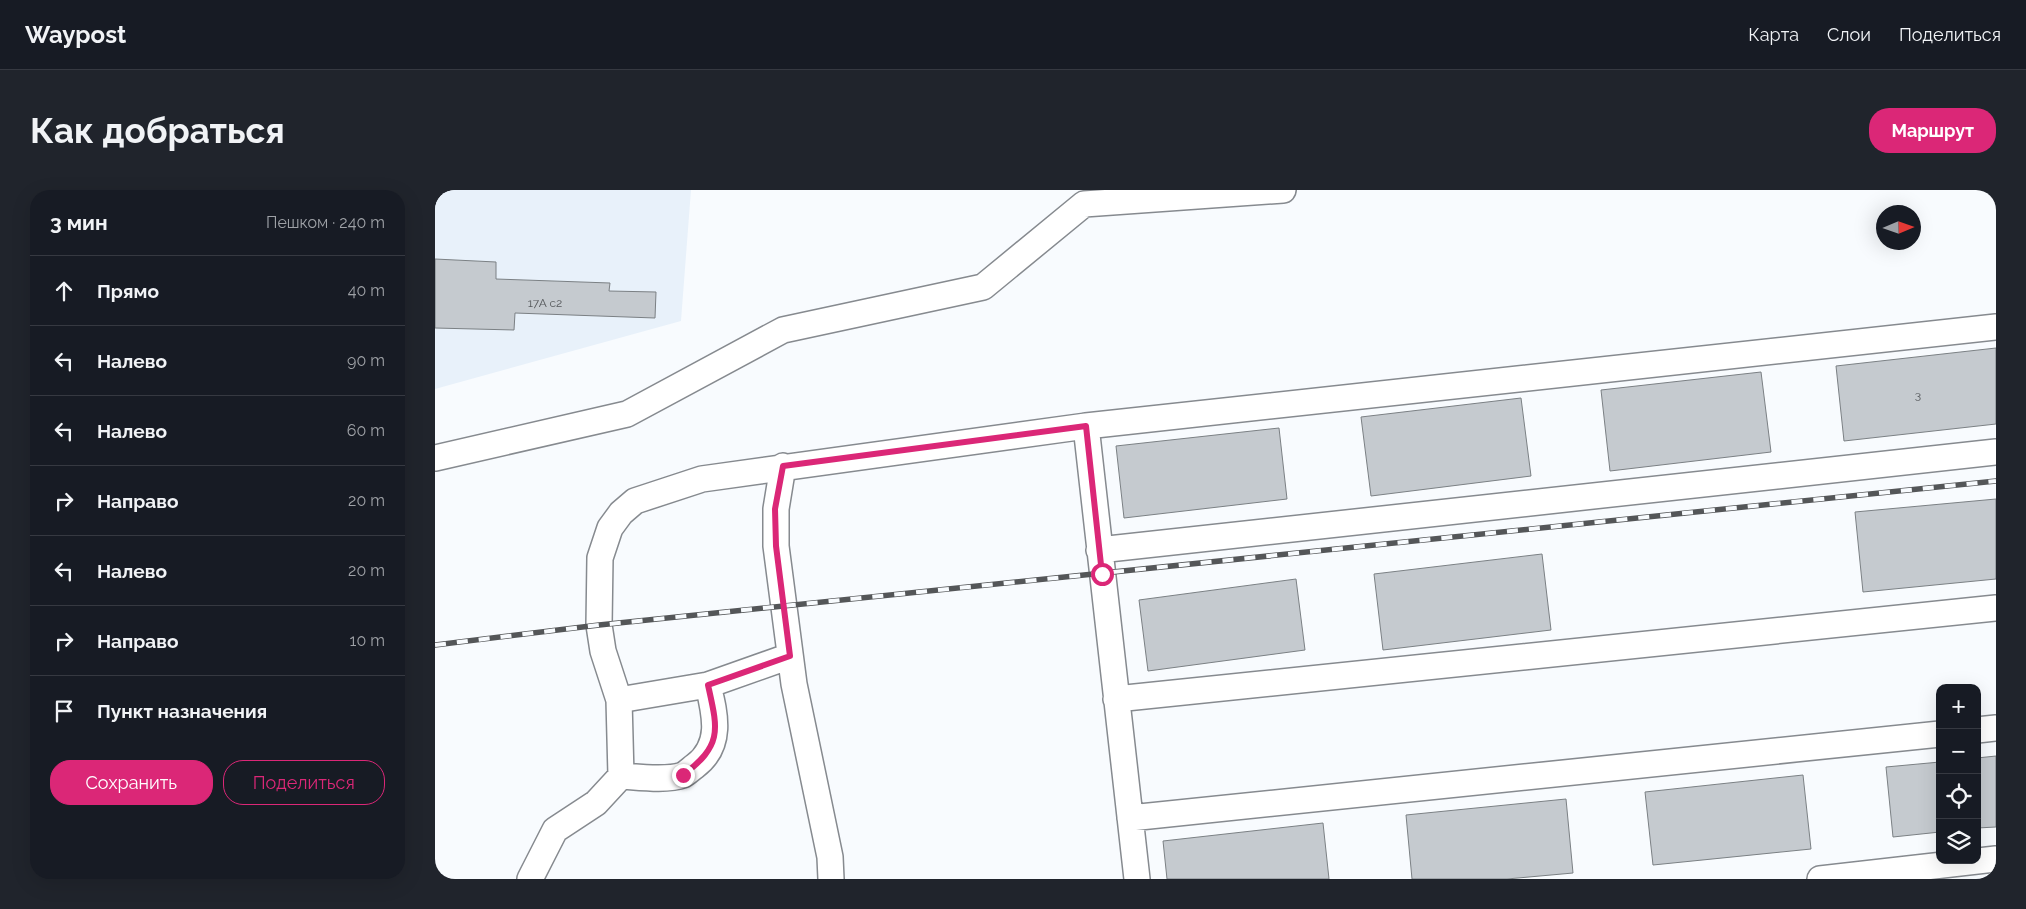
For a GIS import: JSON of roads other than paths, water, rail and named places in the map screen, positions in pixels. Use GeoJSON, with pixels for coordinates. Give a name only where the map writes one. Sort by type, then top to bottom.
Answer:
{"type":"FeatureCollection","features":[{"type":"Feature","properties":{"kind":"lane"},"geometry":{"type":"LineString","coordinates":[[435,458],[627,414],[783,330],[983,287],[1084,204],[1283,190]]}},
{"type":"Feature","properties":{"kind":"lane"},"geometry":{"type":"LineString","coordinates":[[530,879],[555,830],[596,803],[621,776],[619,700],[603,651],[599,625],[600,558],[610,528],[621,514],[635,501],[666,489],[702,479],[783,466],[1086,426],[1996,326]]}},
{"type":"Feature","properties":{"kind":"lane"},"geometry":{"type":"LineString","coordinates":[[1086,426],[1137,879]]}},
{"type":"Feature","properties":{"kind":"lane"},"geometry":{"type":"LineString","coordinates":[[1099,550],[1996,452]]}},
{"type":"Feature","properties":{"kind":"lane"},"geometry":{"type":"LineString","coordinates":[[783,466],[775,509],[776,546],[790,656],[829,857],[831,879]]}},
{"type":"Feature","properties":{"kind":"lane"},"geometry":{"type":"LineString","coordinates":[[1116,699],[1996,608]]}},
{"type":"Feature","properties":{"kind":"lane"},"geometry":{"type":"LineString","coordinates":[[619,700],[708,685],[790,656]]}},
{"type":"Feature","properties":{"kind":"lane"},"geometry":{"type":"LineString","coordinates":[[621,776],[653,778],[683,775],[701,761],[714,743],[716,719],[708,685]]}},
{"type":"Feature","properties":{"kind":"lane"},"geometry":{"type":"LineString","coordinates":[[1981,730],[1996,728]]}},
{"type":"Feature","properties":{"kind":"lane"},"geometry":{"type":"LineString","coordinates":[[1130,818],[1936,734]]}},
{"type":"Feature","properties":{"kind":"lane"},"geometry":{"type":"LineString","coordinates":[[1821,879],[1996,859]]}},
{"type":"Feature","properties":{"kind":"railway"},"geometry":{"type":"LineString","coordinates":[[435,645],[599,625],[1996,481]]}}]}
